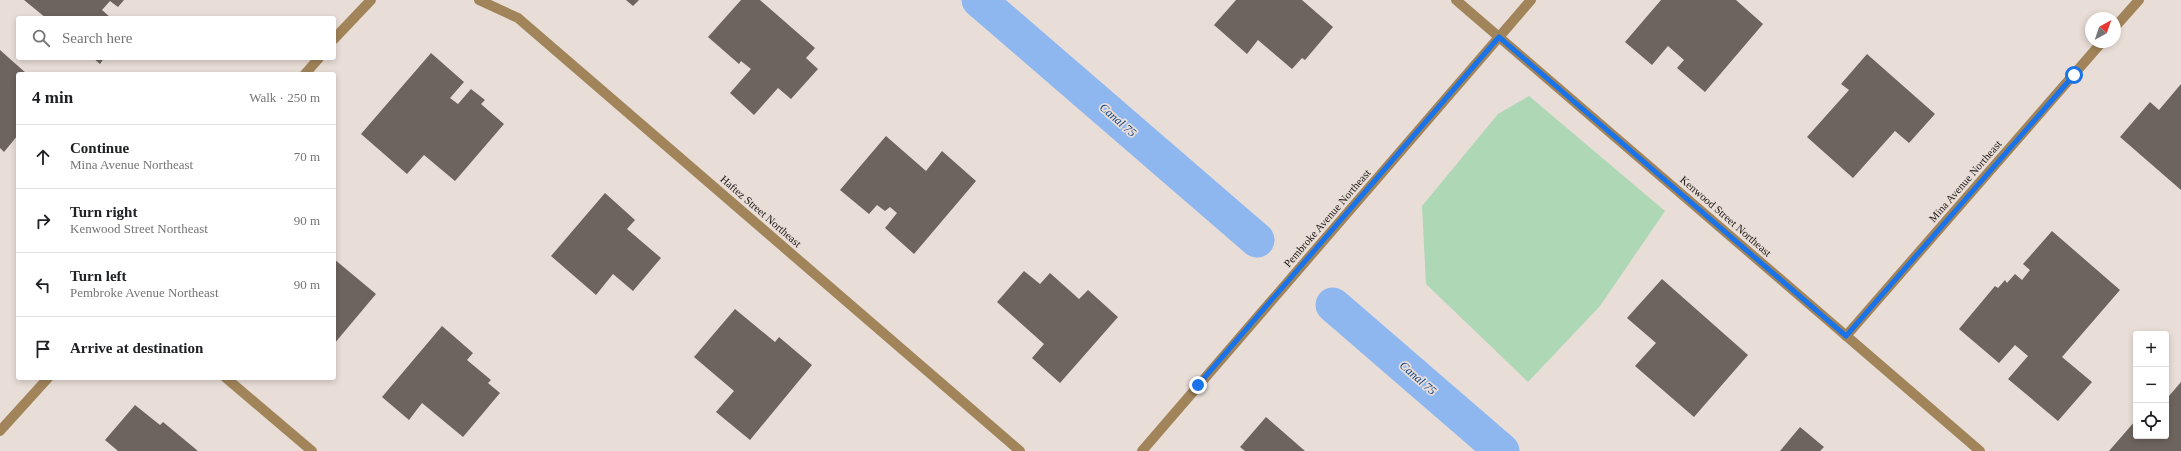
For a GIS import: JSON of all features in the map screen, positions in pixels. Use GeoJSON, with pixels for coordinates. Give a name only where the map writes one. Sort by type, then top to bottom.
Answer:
{"type":"FeatureCollection","features":[{"type":"Feature","properties":{"kind":"street"},"geometry":{"type":"LineString","coordinates":[[336,37],[371,0]]}},
{"type":"Feature","properties":{"kind":"street","name":"Haftez Street Northeast"},"geometry":{"type":"LineString","coordinates":[[479,0],[518,18],[1020,451]]}},
{"type":"Feature","properties":{"kind":"street","name":"Kenwood Street Northeast"},"geometry":{"type":"LineString","coordinates":[[1456,0],[1980,451]]}},
{"type":"Feature","properties":{"kind":"street","name":"Pembroke Avenue Northeast"},"geometry":{"type":"LineString","coordinates":[[1142,451],[1531,0]]}},
{"type":"Feature","properties":{"kind":"street"},"geometry":{"type":"LineString","coordinates":[[2121,20],[2139,0]]}},
{"type":"Feature","properties":{"kind":"street","name":"Mina Avenue Northeast"},"geometry":{"type":"LineString","coordinates":[[1846,336],[2097,48]]}},
{"type":"Feature","properties":{"kind":"street"},"geometry":{"type":"LineString","coordinates":[[307,72],[317,60]]}},
{"type":"Feature","properties":{"kind":"street"},"geometry":{"type":"LineString","coordinates":[[0,431],[46,380]]}},
{"type":"Feature","properties":{"kind":"street"},"geometry":{"type":"LineString","coordinates":[[228,380],[312,451]]}},
{"type":"Feature","properties":{"kind":"green space"},"geometry":{"type":"Polygon","coordinates":[[[1529,96],[1665,211],[1600,306],[1528,382],[1426,284],[1422,206],[1498,114],[1529,96]]]}},
{"type":"Feature","properties":{"kind":"building"},"geometry":{"type":"Polygon","coordinates":[[[24,0],[124,0],[118,7],[110,1],[102,10],[109,16],[44,16],[24,0]]]}},
{"type":"Feature","properties":{"kind":"building"},"geometry":{"type":"Polygon","coordinates":[[[626,0],[639,0],[633,6],[626,0]]]}},
{"type":"Feature","properties":{"kind":"building"},"geometry":{"type":"Polygon","coordinates":[[[741,0],[760,0],[815,48],[806,58],[818,69],[791,99],[778,88],[754,115],[730,93],[751,69],[741,61],[739,64],[708,37],[741,0]]]}},
{"type":"Feature","properties":{"kind":"building"},"geometry":{"type":"Polygon","coordinates":[[[1236,0],[1302,0],[1333,27],[1305,60],[1302,58],[1292,69],[1258,40],[1247,54],[1214,25],[1236,0]]]}},
{"type":"Feature","properties":{"kind":"building"},"geometry":{"type":"Polygon","coordinates":[[[1661,0],[1736,0],[1763,24],[1705,92],[1677,68],[1684,60],[1668,46],[1652,65],[1625,42],[1661,0]]]}},
{"type":"Feature","properties":{"kind":"building"},"geometry":{"type":"Polygon","coordinates":[[[0,50],[25,72],[16,72],[16,137],[4,152],[0,148],[0,50]]]}},
{"type":"Feature","properties":{"kind":"building"},"geometry":{"type":"Polygon","coordinates":[[[431,53],[464,82],[450,98],[458,104],[471,89],[485,100],[481,104],[504,124],[455,181],[424,155],[407,174],[361,134],[431,53]]]}},
{"type":"Feature","properties":{"kind":"building"},"geometry":{"type":"Polygon","coordinates":[[[1867,54],[1935,114],[1909,143],[1895,131],[1853,178],[1807,137],[1849,90],[1841,84],[1867,54]]]}},
{"type":"Feature","properties":{"kind":"building"},"geometry":{"type":"Polygon","coordinates":[[[95,60],[103,60],[100,64],[95,60]]]}},
{"type":"Feature","properties":{"kind":"building"},"geometry":{"type":"Polygon","coordinates":[[[2181,84],[2181,190],[2120,137],[2150,102],[2159,110],[2181,84]]]}},
{"type":"Feature","properties":{"kind":"building"},"geometry":{"type":"Polygon","coordinates":[[[886,136],[926,171],[942,151],[976,181],[914,254],[885,228],[897,213],[890,207],[885,211],[877,205],[869,214],[840,190],[886,136]]]}},
{"type":"Feature","properties":{"kind":"building"},"geometry":{"type":"Polygon","coordinates":[[[605,193],[635,220],[627,229],[661,258],[633,291],[613,274],[596,295],[551,256],[605,193]]]}},
{"type":"Feature","properties":{"kind":"building"},"geometry":{"type":"Polygon","coordinates":[[[2052,231],[2120,290],[2062,357],[2092,382],[2058,421],[2008,379],[2028,356],[2015,345],[1999,363],[1959,329],[1995,286],[1998,288],[2005,280],[2007,283],[2015,274],[2022,280],[2030,270],[2023,264],[2052,231]]]}},
{"type":"Feature","properties":{"kind":"building"},"geometry":{"type":"Polygon","coordinates":[[[336,261],[376,294],[336,342],[336,261]]]}},
{"type":"Feature","properties":{"kind":"building"},"geometry":{"type":"Polygon","coordinates":[[[1024,271],[1040,284],[1050,273],[1079,299],[1088,290],[1118,317],[1060,383],[1032,358],[1044,344],[997,302],[1024,271]]]}},
{"type":"Feature","properties":{"kind":"building"},"geometry":{"type":"Polygon","coordinates":[[[1662,279],[1748,355],[1694,417],[1635,366],[1656,343],[1627,318],[1662,279]]]}},
{"type":"Feature","properties":{"kind":"building"},"geometry":{"type":"Polygon","coordinates":[[[735,309],[775,342],[779,337],[812,365],[750,440],[716,412],[734,391],[694,357],[735,309]]]}},
{"type":"Feature","properties":{"kind":"building"},"geometry":{"type":"Polygon","coordinates":[[[442,326],[473,353],[467,360],[491,380],[488,383],[500,393],[463,437],[422,403],[409,420],[382,397],[442,326]]]}},
{"type":"Feature","properties":{"kind":"building"},"geometry":{"type":"Polygon","coordinates":[[[2181,382],[2181,451],[2109,451],[2133,423],[2133,439],[2169,439],[2169,396],[2181,382]]]}},
{"type":"Feature","properties":{"kind":"building"},"geometry":{"type":"Polygon","coordinates":[[[135,405],[160,425],[163,422],[198,451],[118,451],[105,440],[135,405]]]}},
{"type":"Feature","properties":{"kind":"building"},"geometry":{"type":"Polygon","coordinates":[[[1266,417],[1305,451],[1245,451],[1240,447],[1266,417]]]}},
{"type":"Feature","properties":{"kind":"building"},"geometry":{"type":"Polygon","coordinates":[[[1800,427],[1824,447],[1820,451],[1780,451],[1800,427]]]}},
{"type":"Feature","properties":{"kind":"waterway","name":"Canal 75"},"geometry":{"type":"LineString","coordinates":[[979,0],[1257,240]]}},
{"type":"Feature","properties":{"kind":"waterway","name":"Canal 75"},"geometry":{"type":"LineString","coordinates":[[1333,305],[1502,451]]}},
{"type":"Feature","properties":{"kind":"route"},"geometry":{"type":"LineString","coordinates":[[1198,385],[1499,37],[1846,336],[2074,75]]}}]}
